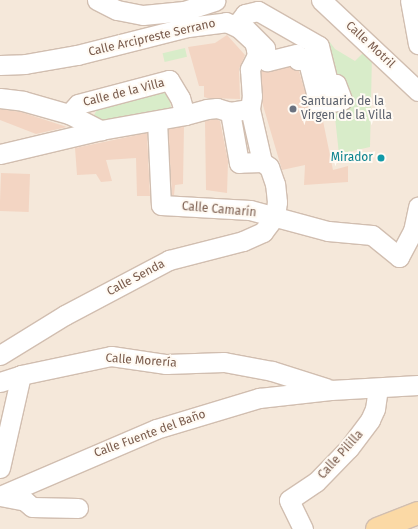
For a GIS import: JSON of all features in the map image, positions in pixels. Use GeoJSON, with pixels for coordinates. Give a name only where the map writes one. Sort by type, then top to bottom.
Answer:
{"type":"FeatureCollection","features":[{"type":"Feature","properties":{"kind":"main road"},"geometry":{"type":"LineString","coordinates":[[377,529],[418,514]]}},
{"type":"Feature","properties":{"kind":"street"},"geometry":{"type":"LineString","coordinates":[[97,0],[117,10],[143,14],[184,10],[216,1]]}},
{"type":"Feature","properties":{"kind":"street","name":"Calle Motril"},"geometry":{"type":"LineString","coordinates":[[321,0],[418,91]]}},
{"type":"Feature","properties":{"kind":"street"},"geometry":{"type":"LineString","coordinates":[[410,0],[418,44]]}},
{"type":"Feature","properties":{"kind":"street"},"geometry":{"type":"LineString","coordinates":[[188,27],[216,1]]}},
{"type":"Feature","properties":{"kind":"street"},"geometry":{"type":"LineString","coordinates":[[258,11],[319,46],[329,86],[336,84],[342,100],[319,105],[307,58],[298,60],[296,54],[267,61],[265,48],[240,22],[245,14],[258,11]]}},
{"type":"Feature","properties":{"kind":"street","name":"Calle Arcipreste Serrano"},"geometry":{"type":"LineString","coordinates":[[0,65],[25,64],[77,55],[188,27],[226,22],[239,28],[254,42],[257,55],[250,69],[252,96],[250,109]]}},
{"type":"Feature","properties":{"kind":"street","name":"Calle de la Villa"},"geometry":{"type":"LineString","coordinates":[[69,114],[78,104],[169,80],[180,98],[185,115]]}},
{"type":"Feature","properties":{"kind":"street","name":"Calle de la Villa"},"geometry":{"type":"LineString","coordinates":[[0,98],[23,101],[69,114],[101,130]]}},
{"type":"Feature","properties":{"kind":"street"},"geometry":{"type":"LineString","coordinates":[[0,154],[101,130],[157,121],[217,108],[230,112],[250,109],[262,162]]}},
{"type":"Feature","properties":{"kind":"street"},"geometry":{"type":"LineString","coordinates":[[230,112],[239,163],[262,162],[269,167],[275,184],[275,216]]}},
{"type":"Feature","properties":{"kind":"street","name":"Calle Camarín"},"geometry":{"type":"LineString","coordinates":[[157,121],[162,205],[250,210],[328,231],[372,235],[399,257],[413,231],[418,207]]}},
{"type":"Feature","properties":{"kind":"street","name":"Calle Senda"},"geometry":{"type":"LineString","coordinates":[[0,355],[65,315],[169,260],[255,237],[271,225],[275,216]]}},
{"type":"Feature","properties":{"kind":"street","name":"Calle Morería"},"geometry":{"type":"LineString","coordinates":[[0,382],[21,374],[112,356],[166,364],[224,362],[272,371],[331,390]]}},
{"type":"Feature","properties":{"kind":"street"},"geometry":{"type":"LineString","coordinates":[[0,468],[21,374]]}},
{"type":"Feature","properties":{"kind":"street","name":"Calle Fuente del Baño"},"geometry":{"type":"LineString","coordinates":[[0,496],[78,461],[181,420],[259,398],[331,390],[418,385]]}},
{"type":"Feature","properties":{"kind":"street","name":"Calle Pililla"},"geometry":{"type":"LineString","coordinates":[[303,529],[288,500],[316,482],[349,448],[370,420],[375,409],[378,388]]}},
{"type":"Feature","properties":{"kind":"street"},"geometry":{"type":"LineString","coordinates":[[0,496],[25,501],[32,507],[78,508]]}},
{"type":"Feature","properties":{"kind":"shaded area"},"geometry":{"type":"Polygon","coordinates":[[[0,0],[418,0],[418,529],[0,529],[0,0]]]}},
{"type":"Feature","properties":{"kind":"green space"},"geometry":{"type":"Polygon","coordinates":[[[329,41],[335,49],[355,61],[368,48],[372,55],[370,147],[339,154],[331,81],[323,46],[329,41]]]}},
{"type":"Feature","properties":{"kind":"green space"},"geometry":{"type":"Polygon","coordinates":[[[185,48],[187,57],[165,62],[163,53],[185,48]]]}},
{"type":"Feature","properties":{"kind":"green space"},"geometry":{"type":"Polygon","coordinates":[[[168,90],[171,108],[106,124],[93,117],[99,106],[168,90]]]}},
{"type":"Feature","properties":{"kind":"building"},"geometry":{"type":"Polygon","coordinates":[[[227,35],[245,55],[239,69],[240,99],[204,97],[204,86],[199,86],[188,47],[215,43],[227,35]]]}},
{"type":"Feature","properties":{"kind":"building","name":"Santuario de la Virgen de la Villa"},"geometry":{"type":"Polygon","coordinates":[[[290,67],[299,71],[311,112],[322,116],[333,170],[348,166],[348,182],[304,185],[305,165],[282,170],[262,102],[261,71],[290,67]]]}},
{"type":"Feature","properties":{"kind":"building"},"geometry":{"type":"Polygon","coordinates":[[[0,109],[21,112],[67,127],[36,134],[0,120],[0,109]]]}},
{"type":"Feature","properties":{"kind":"building"},"geometry":{"type":"Polygon","coordinates":[[[216,119],[220,121],[228,161],[227,193],[206,190],[205,121],[216,119]]]}},
{"type":"Feature","properties":{"kind":"building"},"geometry":{"type":"Polygon","coordinates":[[[184,126],[183,184],[175,185],[174,195],[172,195],[168,129],[184,126]]]}},
{"type":"Feature","properties":{"kind":"building"},"geometry":{"type":"Polygon","coordinates":[[[147,133],[150,196],[137,196],[136,158],[106,160],[112,181],[101,182],[96,174],[77,175],[75,148],[147,133]]]}},
{"type":"Feature","properties":{"kind":"building"},"geometry":{"type":"Polygon","coordinates":[[[1,173],[30,174],[29,212],[0,211],[1,173]]]}},
{"type":"Feature","properties":{"kind":"place","name":"Santuario de la Virgen de la Villa"},"geometry":{"type":"Point","coordinates":[293,109]}},
{"type":"Feature","properties":{"kind":"place","name":"Mirador"},"geometry":{"type":"Point","coordinates":[381,158]}}]}
